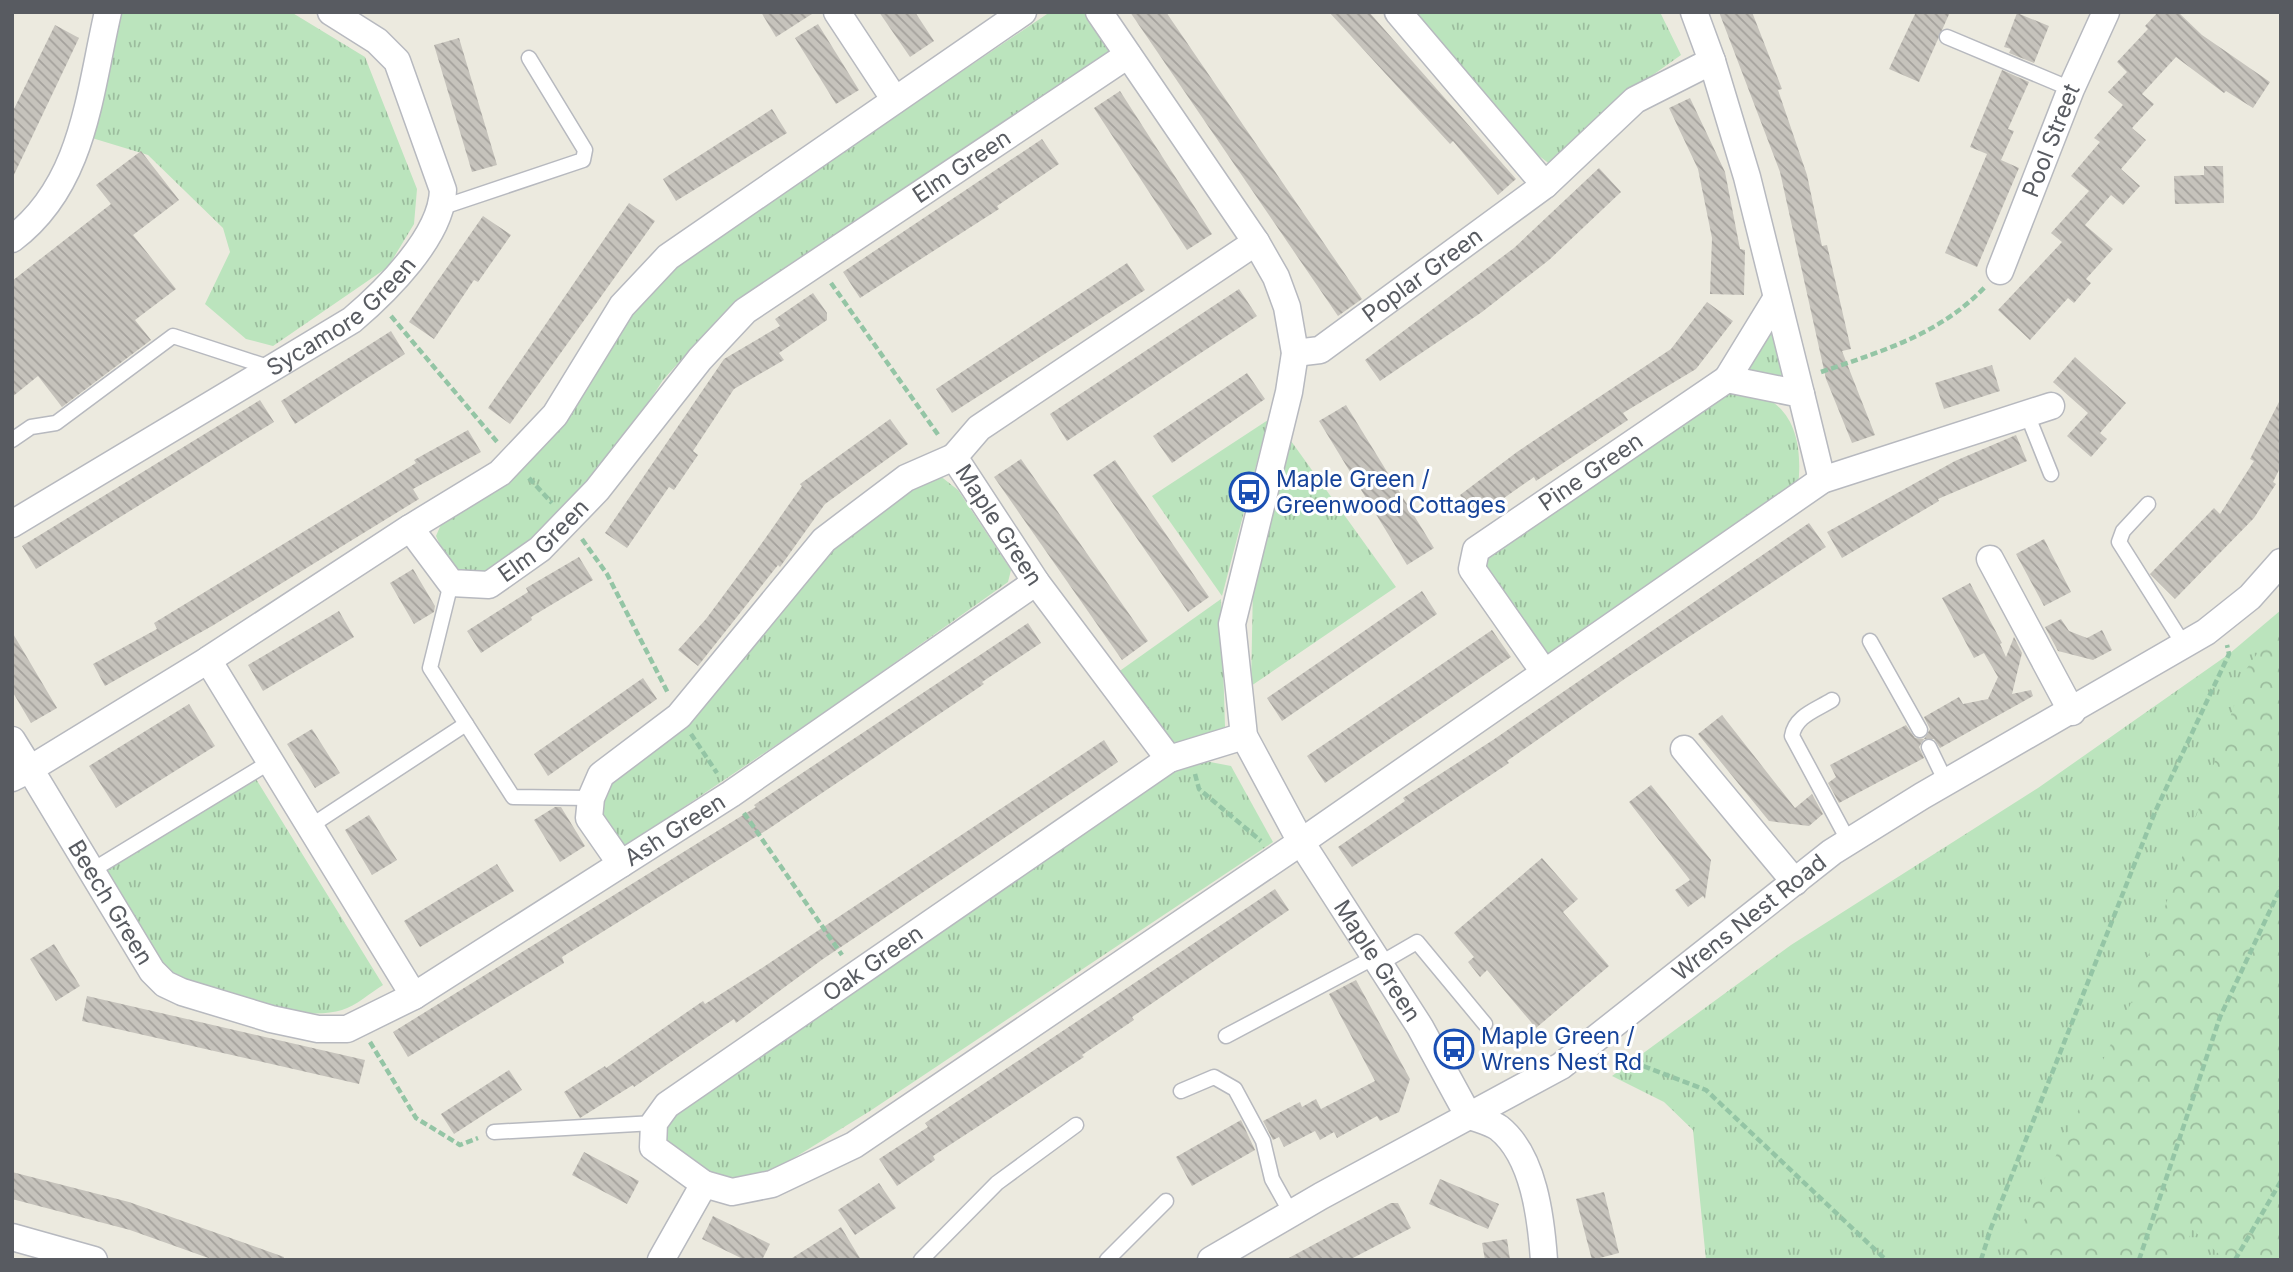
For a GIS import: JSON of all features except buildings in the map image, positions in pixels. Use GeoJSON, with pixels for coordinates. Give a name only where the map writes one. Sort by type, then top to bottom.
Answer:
{"type":"FeatureCollection","features":[{"type":"Feature","properties":{"kind":"street"},"geometry":{"type":"LineString","coordinates":[[12,239],[55,196],[74,159],[108,12]]}},
{"type":"Feature","properties":{"kind":"street"},"geometry":{"type":"LineString","coordinates":[[331,12],[377,41],[397,61],[443,190],[443,207]]}},
{"type":"Feature","properties":{"kind":"street"},"geometry":{"type":"LineString","coordinates":[[837,12],[895,100]]}},
{"type":"Feature","properties":{"kind":"street"},"geometry":{"type":"LineString","coordinates":[[21,774],[208,660],[410,528],[500,473],[555,415],[622,306],[668,257],[1023,12]]}},
{"type":"Feature","properties":{"kind":"street"},"geometry":{"type":"LineString","coordinates":[[1099,12],[1128,55]]}},
{"type":"Feature","properties":{"kind":"street"},"geometry":{"type":"LineString","coordinates":[[1398,12],[1545,185]]}},
{"type":"Feature","properties":{"kind":"street"},"geometry":{"type":"LineString","coordinates":[[1694,12],[1712,61],[1747,177],[1822,480]]}},
{"type":"Feature","properties":{"kind":"street","name":"Pool Street"},"geometry":{"type":"LineString","coordinates":[[2000,271],[2071,89],[2106,12]]}},
{"type":"Feature","properties":{"kind":"street","name":"Maple Green"},"geometry":{"type":"LineString","coordinates":[[1128,55],[1256,242],[1276,277],[1287,307],[1295,353],[1289,392],[1231,624],[1244,736],[1301,842],[1420,1027],[1468,1115]]}},
{"type":"Feature","properties":{"kind":"street","name":"Elm Green"},"geometry":{"type":"LineString","coordinates":[[451,583],[489,585],[540,549],[597,491],[699,359],[745,311],[1128,55]]}},
{"type":"Feature","properties":{"kind":"street","name":"Poplar Green"},"geometry":{"type":"LineString","coordinates":[[1295,353],[1320,350],[1545,185],[1635,100],[1712,61]]}},
{"type":"Feature","properties":{"kind":"street","name":"Sycamore Green"},"geometry":{"type":"LineString","coordinates":[[12,524],[352,320],[377,299],[415,254],[443,207]]}},
{"type":"Feature","properties":{"kind":"street","name":"Maple Green"},"geometry":{"type":"LineString","coordinates":[[1179,756],[1036,582],[954,457],[979,428],[1256,242]]}},
{"type":"Feature","properties":{"kind":"street"},"geometry":{"type":"LineString","coordinates":[[1776,299],[1727,379],[1799,387]]}},
{"type":"Feature","properties":{"kind":"street","name":"Pine Green"},"geometry":{"type":"LineString","coordinates":[[1544,671],[1472,569],[1476,550],[1727,379]]}},
{"type":"Feature","properties":{"kind":"street"},"geometry":{"type":"LineString","coordinates":[[654,1123],[653,1147],[704,1184],[732,1192],[772,1184],[854,1145],[1301,842],[1822,480],[2039,410]]}},
{"type":"Feature","properties":{"kind":"street"},"geometry":{"type":"LineString","coordinates":[[591,798],[601,775],[679,716],[824,540],[906,478],[954,457]]}},
{"type":"Feature","properties":{"kind":"street"},"geometry":{"type":"LineString","coordinates":[[410,528],[451,583]]}},
{"type":"Feature","properties":{"kind":"street"},"geometry":{"type":"LineString","coordinates":[[1990,559],[2072,712]]}},
{"type":"Feature","properties":{"kind":"street","name":"Wrens Nest Road"},"geometry":{"type":"LineString","coordinates":[[1211,1260],[1290,1213],[1468,1115],[1514,1094],[1561,1066],[1849,842],[1946,782],[2072,712],[2184,645],[2250,597],[2281,562]]}},
{"type":"Feature","properties":{"kind":"street","name":"Ash Green"},"geometry":{"type":"LineString","coordinates":[[591,798],[589,818],[621,864],[731,794],[1036,582]]}},
{"type":"Feature","properties":{"kind":"street"},"geometry":{"type":"LineString","coordinates":[[208,660],[414,996]]}},
{"type":"Feature","properties":{"kind":"street"},"geometry":{"type":"LineString","coordinates":[[1179,756],[1244,736]]}},
{"type":"Feature","properties":{"kind":"street","name":"Beech Green"},"geometry":{"type":"LineString","coordinates":[[12,740],[21,774],[91,871],[152,971],[164,984],[271,1019],[318,1029],[347,1030],[414,996],[621,864]]}},
{"type":"Feature","properties":{"kind":"street"},"geometry":{"type":"LineString","coordinates":[[1684,749],[1795,882]]}},
{"type":"Feature","properties":{"kind":"street","name":"Oak Green"},"geometry":{"type":"LineString","coordinates":[[654,1123],[667,1105],[1179,756]]}},
{"type":"Feature","properties":{"kind":"street"},"geometry":{"type":"LineString","coordinates":[[1468,1115],[1499,1128],[1525,1163],[1541,1220],[1544,1260]]}},
{"type":"Feature","properties":{"kind":"street"},"geometry":{"type":"LineString","coordinates":[[661,1260],[704,1184]]}},
{"type":"Feature","properties":{"kind":"street"},"geometry":{"type":"LineString","coordinates":[[12,1237],[94,1260]]}},
{"type":"Feature","properties":{"kind":"lane"},"geometry":{"type":"LineString","coordinates":[[1947,37],[2071,89]]}},
{"type":"Feature","properties":{"kind":"lane"},"geometry":{"type":"LineString","coordinates":[[443,207],[583,160],[586,150],[529,58]]}},
{"type":"Feature","properties":{"kind":"lane"},"geometry":{"type":"LineString","coordinates":[[12,440],[31,427],[56,424],[173,336],[271,369]]}},
{"type":"Feature","properties":{"kind":"lane"},"geometry":{"type":"LineString","coordinates":[[2039,410],[2051,474]]}},
{"type":"Feature","properties":{"kind":"lane"},"geometry":{"type":"LineString","coordinates":[[2148,504],[2123,531],[2119,542],[2184,645]]}},
{"type":"Feature","properties":{"kind":"lane"},"geometry":{"type":"LineString","coordinates":[[451,583],[429,668],[513,797],[591,798]]}},
{"type":"Feature","properties":{"kind":"lane"},"geometry":{"type":"LineString","coordinates":[[1870,641],[1920,730]]}},
{"type":"Feature","properties":{"kind":"lane"},"geometry":{"type":"LineString","coordinates":[[1832,700],[1799,720],[1794,726],[1792,737],[1849,842]]}},
{"type":"Feature","properties":{"kind":"lane"},"geometry":{"type":"LineString","coordinates":[[309,827],[466,724]]}},
{"type":"Feature","properties":{"kind":"lane"},"geometry":{"type":"LineString","coordinates":[[1929,747],[1946,782]]}},
{"type":"Feature","properties":{"kind":"lane"},"geometry":{"type":"LineString","coordinates":[[91,871],[270,762]]}},
{"type":"Feature","properties":{"kind":"lane"},"geometry":{"type":"LineString","coordinates":[[1226,1036],[1417,942],[1485,1024]]}},
{"type":"Feature","properties":{"kind":"lane"},"geometry":{"type":"LineString","coordinates":[[1181,1091],[1214,1077],[1235,1089],[1263,1141],[1272,1179],[1290,1213]]}},
{"type":"Feature","properties":{"kind":"lane"},"geometry":{"type":"LineString","coordinates":[[494,1132],[654,1123]]}},
{"type":"Feature","properties":{"kind":"lane"},"geometry":{"type":"LineString","coordinates":[[921,1260],[997,1183],[1076,1125]]}},
{"type":"Feature","properties":{"kind":"lane"},"geometry":{"type":"LineString","coordinates":[[1107,1260],[1167,1201]]}},
{"type":"Feature","properties":{"kind":"path"},"geometry":{"type":"LineString","coordinates":[[817,262],[954,457]]}},
{"type":"Feature","properties":{"kind":"path"},"geometry":{"type":"LineString","coordinates":[[1799,387],[1891,350],[1927,331],[1970,302],[2000,271]]}},
{"type":"Feature","properties":{"kind":"path"},"geometry":{"type":"LineString","coordinates":[[377,299],[512,460],[567,520],[607,574],[679,716],[855,975]]}},
{"type":"Feature","properties":{"kind":"path"},"geometry":{"type":"LineString","coordinates":[[1981,1260],[1991,1228],[2155,812],[2229,654],[2221,620]]}},
{"type":"Feature","properties":{"kind":"path"},"geometry":{"type":"LineString","coordinates":[[1179,756],[1199,789],[1277,858]]}},
{"type":"Feature","properties":{"kind":"path"},"geometry":{"type":"LineString","coordinates":[[2139,1260],[2220,1017],[2281,887]]}},
{"type":"Feature","properties":{"kind":"path"},"geometry":{"type":"LineString","coordinates":[[359,1024],[416,1118],[460,1145],[494,1132]]}},
{"type":"Feature","properties":{"kind":"path"},"geometry":{"type":"LineString","coordinates":[[1587,1045],[1706,1090],[1886,1260]]}},
{"type":"Feature","properties":{"kind":"path"},"geometry":{"type":"LineString","coordinates":[[2235,1260],[2281,1181]]}},
{"type":"Feature","properties":{"kind":"green space"},"geometry":{"type":"Polygon","coordinates":[[[122,12],[291,12],[365,57],[417,189],[414,224],[388,267],[273,346],[246,339],[205,304],[230,252],[223,228],[148,155],[92,138],[122,12]]]}},
{"type":"Feature","properties":{"kind":"green space"},"geometry":{"type":"Polygon","coordinates":[[[1050,12],[1084,12],[1109,52],[798,261],[720,317],[663,380],[623,442],[566,515],[485,576],[459,569],[448,560],[436,536],[442,522],[672,267],[1050,12]]]}},
{"type":"Feature","properties":{"kind":"green space"},"geometry":{"type":"Polygon","coordinates":[[[1409,12],[1660,12],[1681,55],[1633,89],[1551,165],[1530,149],[1409,12]]]}},
{"type":"Feature","properties":{"kind":"green space"},"geometry":{"type":"Polygon","coordinates":[[[1777,321],[1789,385],[1745,372],[1777,321]]]}},
{"type":"Feature","properties":{"kind":"green space"},"geometry":{"type":"Polygon","coordinates":[[[1721,393],[1759,395],[1784,413],[1791,423],[1798,448],[1798,486],[1547,655],[1482,573],[1482,557],[1721,393]]]}},
{"type":"Feature","properties":{"kind":"green space"},"geometry":{"type":"Polygon","coordinates":[[[1268,420],[1222,596],[1152,496],[1268,420]]]}},
{"type":"Feature","properties":{"kind":"green space"},"geometry":{"type":"Polygon","coordinates":[[[1291,441],[1396,587],[1251,686],[1253,585],[1291,441]]]}},
{"type":"Feature","properties":{"kind":"green space"},"geometry":{"type":"Polygon","coordinates":[[[939,475],[958,490],[1011,570],[1008,582],[828,710],[620,850],[599,820],[607,785],[694,719],[832,549],[903,490],[939,475]]]}},
{"type":"Feature","properties":{"kind":"green space"},"geometry":{"type":"Polygon","coordinates":[[[1221,599],[1225,727],[1201,743],[1165,749],[1114,675],[1221,599]]]}},
{"type":"Feature","properties":{"kind":"green space"},"geometry":{"type":"Polygon","coordinates":[[[2281,610],[2281,1260],[1706,1260],[1693,1130],[1664,1102],[1612,1076],[1791,945],[2038,788],[2229,654],[2281,610]]]}},
{"type":"Feature","properties":{"kind":"green space"},"geometry":{"type":"Polygon","coordinates":[[[2281,620],[2281,1260],[2225,1260],[2192,1229],[2182,1260],[2014,1260],[2011,1247],[2134,997],[2247,668],[2281,620]]]}},
{"type":"Feature","properties":{"kind":"green space"},"geometry":{"type":"Polygon","coordinates":[[[1205,761],[1231,766],[1273,842],[870,1111],[768,1174],[715,1180],[672,1152],[664,1133],[669,1115],[1159,775],[1205,761]]]}},
{"type":"Feature","properties":{"kind":"green space"},"geometry":{"type":"Polygon","coordinates":[[[256,779],[383,985],[342,1010],[302,1013],[279,1009],[231,998],[169,978],[103,869],[256,779]]]}},
{"type":"Feature","properties":{"kind":"place","name":"Maple Green / Greenwood Cottages"},"geometry":{"type":"Point","coordinates":[1249,492]}},
{"type":"Feature","properties":{"kind":"place","name":"Maple Green / Wrens Nest Rd"},"geometry":{"type":"Point","coordinates":[1454,1049]}}]}
